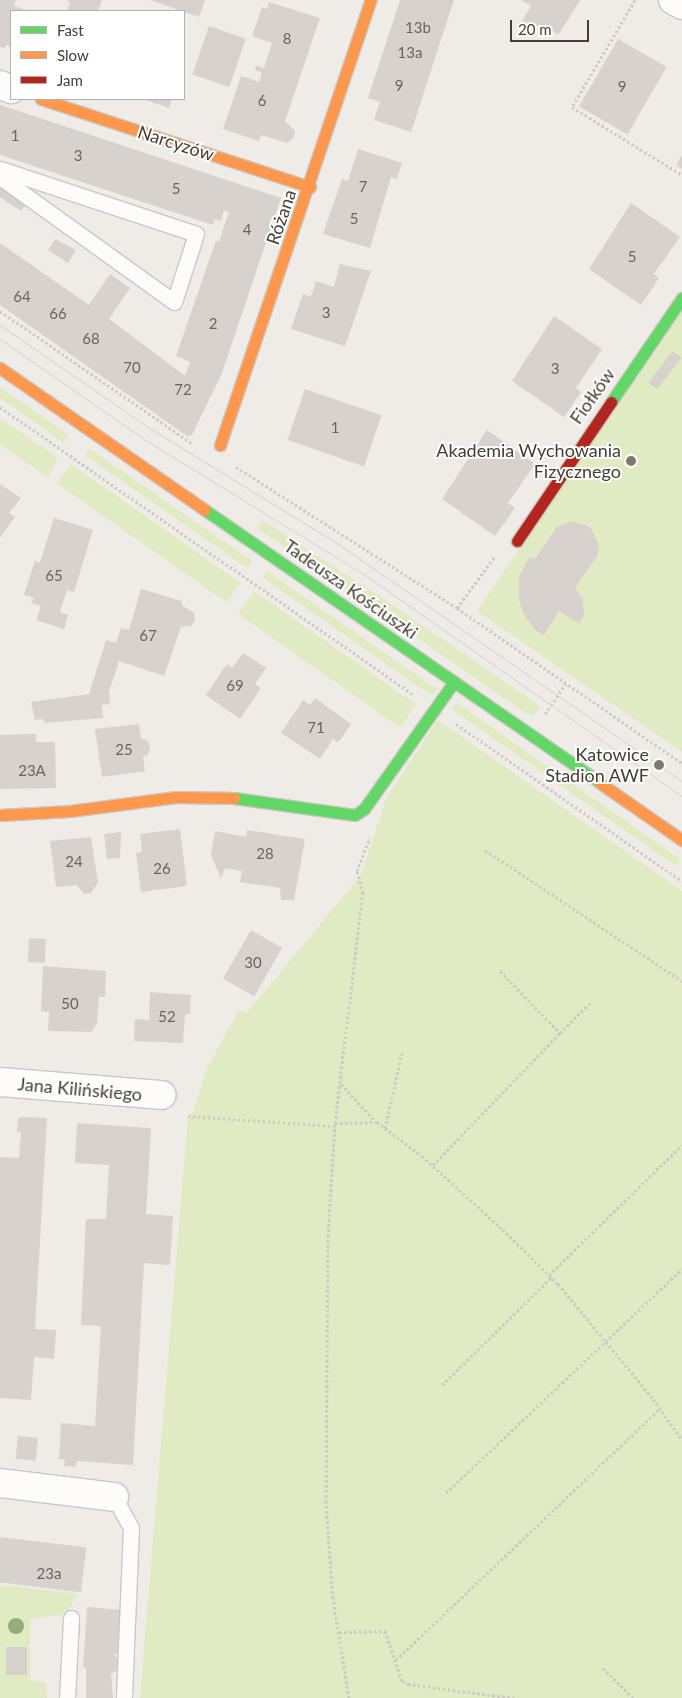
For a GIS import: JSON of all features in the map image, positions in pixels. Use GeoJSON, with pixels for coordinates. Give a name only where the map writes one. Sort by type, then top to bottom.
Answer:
{"type":"FeatureCollection","features":[{"type":"Feature","properties":{"kind":"street","name":"Różana"},"geometry":{"type":"LineString","coordinates":[[220,445],[310,187],[371,0]]}},
{"type":"Feature","properties":{"kind":"street"},"geometry":{"type":"LineString","coordinates":[[673,0],[682,5]]}},
{"type":"Feature","properties":{"kind":"street","name":"Narcyzów"},"geometry":{"type":"LineString","coordinates":[[44,100],[310,187]]}},
{"type":"Feature","properties":{"kind":"street","name":"Fiołków"},"geometry":{"type":"LineString","coordinates":[[517,541],[682,298]]}},
{"type":"Feature","properties":{"kind":"street","name":"Tadeusza Kościuszki"},"geometry":{"type":"LineString","coordinates":[[0,368],[682,840]]}},
{"type":"Feature","properties":{"kind":"street"},"geometry":{"type":"LineString","coordinates":[[0,815],[70,811],[176,797],[217,796],[355,814],[372,796],[454,682]]}},
{"type":"Feature","properties":{"kind":"street","name":"Jana Kilińskiego"},"geometry":{"type":"LineString","coordinates":[[0,1082],[161,1095]]}},
{"type":"Feature","properties":{"kind":"street"},"geometry":{"type":"LineString","coordinates":[[0,1483],[114,1497]]}},
{"type":"Feature","properties":{"kind":"lane"},"geometry":{"type":"LineString","coordinates":[[0,169],[196,234],[174,302],[0,177]]}},
{"type":"Feature","properties":{"kind":"lane"},"geometry":{"type":"LineString","coordinates":[[114,1497],[132,1528],[124,1698]]}},
{"type":"Feature","properties":{"kind":"lane"},"geometry":{"type":"LineString","coordinates":[[68,1698],[72,1618]]}},
{"type":"Feature","properties":{"kind":"path"},"geometry":{"type":"LineString","coordinates":[[635,0],[572,107],[682,175]]}},
{"type":"Feature","properties":{"kind":"path"},"geometry":{"type":"LineString","coordinates":[[0,311],[201,448]]}},
{"type":"Feature","properties":{"kind":"path"},"geometry":{"type":"LineString","coordinates":[[0,407],[682,880]]}},
{"type":"Feature","properties":{"kind":"path"},"geometry":{"type":"LineString","coordinates":[[232,464],[457,608],[682,763]]}},
{"type":"Feature","properties":{"kind":"path"},"geometry":{"type":"LineString","coordinates":[[457,608],[497,553]]}},
{"type":"Feature","properties":{"kind":"path"},"geometry":{"type":"LineString","coordinates":[[552,721],[544,716],[566,683]]}},
{"type":"Feature","properties":{"kind":"path"},"geometry":{"type":"LineString","coordinates":[[349,1698],[339,1632],[326,1502],[324,1434],[328,1236],[335,1124],[363,893],[357,871],[371,834],[372,796]]}},
{"type":"Feature","properties":{"kind":"path"},"geometry":{"type":"LineString","coordinates":[[486,850],[682,981]]}},
{"type":"Feature","properties":{"kind":"path"},"geometry":{"type":"LineString","coordinates":[[500,971],[560,1033]]}},
{"type":"Feature","properties":{"kind":"path"},"geometry":{"type":"LineString","coordinates":[[432,1165],[590,1003]]}},
{"type":"Feature","properties":{"kind":"path"},"geometry":{"type":"LineString","coordinates":[[385,1128],[402,1053]]}},
{"type":"Feature","properties":{"kind":"path"},"geometry":{"type":"LineString","coordinates":[[341,1084],[377,1122],[432,1165],[550,1276],[606,1341],[682,1440]]}},
{"type":"Feature","properties":{"kind":"path"},"geometry":{"type":"LineString","coordinates":[[188,1116],[335,1124],[377,1122]]}},
{"type":"Feature","properties":{"kind":"path"},"geometry":{"type":"LineString","coordinates":[[442,1385],[682,1145]]}},
{"type":"Feature","properties":{"kind":"path"},"geometry":{"type":"LineString","coordinates":[[446,1493],[682,1268]]}},
{"type":"Feature","properties":{"kind":"path"},"geometry":{"type":"LineString","coordinates":[[396,1660],[660,1409]]}},
{"type":"Feature","properties":{"kind":"path"},"geometry":{"type":"LineString","coordinates":[[339,1632],[385,1631],[402,1681],[408,1684],[514,1698]]}},
{"type":"Feature","properties":{"kind":"path"},"geometry":{"type":"LineString","coordinates":[[603,1668],[632,1698]]}},
{"type":"Feature","properties":{"kind":"green space","name":"Akademia Wychowania Fizycznego"},"geometry":{"type":"Polygon","coordinates":[[[682,312],[682,752],[477,611],[682,312]]]}},
{"type":"Feature","properties":{"kind":"green space"},"geometry":{"type":"Polygon","coordinates":[[[0,387],[69,435],[64,443],[0,398],[0,387]]]}},
{"type":"Feature","properties":{"kind":"green space"},"geometry":{"type":"Polygon","coordinates":[[[0,418],[58,458],[48,478],[0,444],[0,418]]]}},
{"type":"Feature","properties":{"kind":"green space"},"geometry":{"type":"Polygon","coordinates":[[[89,448],[252,561],[247,568],[85,455],[89,448]]]}},
{"type":"Feature","properties":{"kind":"green space"},"geometry":{"type":"Polygon","coordinates":[[[71,464],[241,583],[227,602],[57,484],[71,464]]]}},
{"type":"Feature","properties":{"kind":"green space"},"geometry":{"type":"Polygon","coordinates":[[[262,520],[387,601],[540,706],[532,717],[257,528],[262,520]]]}},
{"type":"Feature","properties":{"kind":"green space"},"geometry":{"type":"Polygon","coordinates":[[[267,571],[437,689],[432,696],[263,578],[267,571]]]}},
{"type":"Feature","properties":{"kind":"green space"},"geometry":{"type":"Polygon","coordinates":[[[254,591],[416,705],[400,728],[238,614],[254,591]]]}},
{"type":"Feature","properties":{"kind":"green space"},"geometry":{"type":"Polygon","coordinates":[[[457,703],[681,860],[676,866],[452,710],[457,703]]]}},
{"type":"Feature","properties":{"kind":"green space"},"geometry":{"type":"Polygon","coordinates":[[[438,720],[682,891],[682,1698],[140,1698],[188,1116],[193,1112],[207,1068],[239,1010],[247,1013],[361,875],[387,797],[438,720]]]}},
{"type":"Feature","properties":{"kind":"green space"},"geometry":{"type":"Polygon","coordinates":[[[0,1585],[78,1594],[69,1609],[60,1615],[30,1619],[30,1680],[46,1683],[47,1698],[0,1698],[0,1585]]]}},
{"type":"Feature","properties":{"kind":"building"},"geometry":{"type":"Polygon","coordinates":[[[0,0],[16,0],[14,6],[26,10],[10,10],[10,47],[6,45],[5,48],[0,47],[0,0]]]}},
{"type":"Feature","properties":{"kind":"building"},"geometry":{"type":"Polygon","coordinates":[[[66,0],[102,0],[98,10],[67,10],[70,2],[66,0]]]}},
{"type":"Feature","properties":{"kind":"building"},"geometry":{"type":"Polygon","coordinates":[[[150,0],[205,0],[199,17],[185,12],[185,10],[179,10],[150,0]]]}},
{"type":"Feature","properties":{"kind":"building"},"geometry":{"type":"Polygon","coordinates":[[[400,0],[454,0],[411,132],[374,120],[380,102],[368,98],[400,0]]]}},
{"type":"Feature","properties":{"kind":"building"},"geometry":{"type":"Polygon","coordinates":[[[521,0],[580,0],[559,34],[522,21],[531,6],[521,0]]]}},
{"type":"Feature","properties":{"kind":"building"},"geometry":{"type":"Polygon","coordinates":[[[269,2],[320,18],[285,121],[295,131],[294,137],[287,143],[261,135],[259,141],[223,129],[241,76],[259,82],[262,73],[255,70],[256,66],[264,68],[272,43],[252,36],[262,7],[267,9],[269,2]]]}},
{"type":"Feature","properties":{"kind":"building"},"geometry":{"type":"Polygon","coordinates":[[[209,26],[246,39],[229,87],[192,74],[209,26]]]}},
{"type":"Feature","properties":{"kind":"building"},"geometry":{"type":"Polygon","coordinates":[[[618,39],[666,67],[627,135],[579,107],[618,39]]]}},
{"type":"Feature","properties":{"kind":"building"},"geometry":{"type":"Polygon","coordinates":[[[146,100],[172,100],[169,108],[146,100]]]}},
{"type":"Feature","properties":{"kind":"building"},"geometry":{"type":"Polygon","coordinates":[[[0,105],[281,198],[222,373],[192,435],[187,436],[0,305],[0,243],[89,305],[110,274],[130,288],[109,319],[185,376],[190,362],[176,356],[216,240],[219,242],[229,212],[224,211],[221,221],[215,219],[213,225],[0,155],[0,105]]]}},
{"type":"Feature","properties":{"kind":"building"},"geometry":{"type":"Polygon","coordinates":[[[358,149],[402,163],[397,179],[391,177],[370,248],[323,234],[342,179],[348,181],[358,149]]]}},
{"type":"Feature","properties":{"kind":"building"},"geometry":{"type":"Polygon","coordinates":[[[682,155],[682,169],[676,165],[682,155]]]}},
{"type":"Feature","properties":{"kind":"building"},"geometry":{"type":"Polygon","coordinates":[[[0,181],[29,202],[21,211],[0,197],[0,181]]]}},
{"type":"Feature","properties":{"kind":"building"},"geometry":{"type":"Polygon","coordinates":[[[631,203],[680,237],[654,274],[659,278],[641,305],[589,269],[631,203]]]}},
{"type":"Feature","properties":{"kind":"building"},"geometry":{"type":"Polygon","coordinates":[[[55,239],[76,250],[68,263],[48,250],[55,239]]]}},
{"type":"Feature","properties":{"kind":"building"},"geometry":{"type":"Polygon","coordinates":[[[340,264],[371,271],[345,346],[291,329],[303,294],[311,297],[316,281],[334,287],[340,264]]]}},
{"type":"Feature","properties":{"kind":"building"},"geometry":{"type":"Polygon","coordinates":[[[554,316],[602,349],[576,388],[581,392],[564,417],[512,381],[554,316]]]}},
{"type":"Feature","properties":{"kind":"building"},"geometry":{"type":"Polygon","coordinates":[[[673,351],[682,358],[657,389],[648,383],[673,351]]]}},
{"type":"Feature","properties":{"kind":"building"},"geometry":{"type":"Polygon","coordinates":[[[305,389],[382,415],[364,466],[287,440],[305,389]]]}},
{"type":"Feature","properties":{"kind":"building"},"geometry":{"type":"Polygon","coordinates":[[[487,430],[535,464],[508,503],[515,508],[495,536],[442,499],[487,430]]]}},
{"type":"Feature","properties":{"kind":"building"},"geometry":{"type":"Polygon","coordinates":[[[0,484],[21,498],[9,513],[15,517],[0,538],[0,484]]]}},
{"type":"Feature","properties":{"kind":"building"},"geometry":{"type":"Polygon","coordinates":[[[54,518],[93,530],[74,592],[67,590],[60,612],[68,615],[64,629],[36,620],[41,606],[31,603],[34,598],[24,595],[35,561],[40,563],[54,518]]]}},
{"type":"Feature","properties":{"kind":"building"},"geometry":{"type":"Polygon","coordinates":[[[572,521],[590,527],[599,544],[598,555],[575,588],[583,599],[584,615],[580,624],[559,611],[544,635],[535,630],[523,613],[519,600],[519,577],[529,557],[534,560],[557,527],[572,521]]]}},
{"type":"Feature","properties":{"kind":"building"},"geometry":{"type":"Polygon","coordinates":[[[141,589],[182,601],[182,605],[194,613],[195,621],[191,626],[181,627],[164,676],[119,661],[109,692],[110,704],[102,705],[103,718],[44,723],[43,719],[35,720],[31,702],[89,694],[106,640],[116,643],[121,628],[129,630],[141,589]]]}},
{"type":"Feature","properties":{"kind":"building"},"geometry":{"type":"Polygon","coordinates":[[[243,653],[266,668],[255,684],[261,688],[240,719],[206,695],[227,664],[232,668],[243,653]]]}},
{"type":"Feature","properties":{"kind":"building"},"geometry":{"type":"Polygon","coordinates":[[[315,698],[351,724],[338,743],[333,739],[320,759],[281,733],[303,700],[310,705],[315,698]]]}},
{"type":"Feature","properties":{"kind":"building"},"geometry":{"type":"Polygon","coordinates":[[[139,724],[141,738],[148,741],[150,748],[148,755],[143,757],[145,771],[102,777],[95,729],[139,724]]]}},
{"type":"Feature","properties":{"kind":"building"},"geometry":{"type":"Polygon","coordinates":[[[36,734],[36,742],[55,742],[56,788],[0,789],[0,735],[36,734]]]}},
{"type":"Feature","properties":{"kind":"building"},"geometry":{"type":"Polygon","coordinates":[[[180,829],[187,886],[141,892],[136,853],[142,852],[140,834],[180,829]]]}},
{"type":"Feature","properties":{"kind":"building"},"geometry":{"type":"Polygon","coordinates":[[[247,830],[305,839],[294,900],[281,900],[280,888],[240,882],[242,871],[225,868],[221,879],[211,855],[215,831],[246,837],[247,830]]]}},
{"type":"Feature","properties":{"kind":"building"},"geometry":{"type":"Polygon","coordinates":[[[121,832],[120,858],[107,859],[104,834],[121,832]]]}},
{"type":"Feature","properties":{"kind":"building"},"geometry":{"type":"Polygon","coordinates":[[[91,837],[98,883],[91,893],[84,894],[77,885],[56,887],[50,841],[91,837]]]}},
{"type":"Feature","properties":{"kind":"building"},"geometry":{"type":"Polygon","coordinates":[[[251,930],[282,948],[254,996],[223,978],[251,930]]]}},
{"type":"Feature","properties":{"kind":"building"},"geometry":{"type":"Polygon","coordinates":[[[29,938],[46,939],[45,963],[28,962],[29,938]]]}},
{"type":"Feature","properties":{"kind":"building"},"geometry":{"type":"Polygon","coordinates":[[[43,966],[106,971],[105,997],[99,997],[97,1023],[92,1032],[48,1031],[49,1012],[41,1011],[43,966]]]}},
{"type":"Feature","properties":{"kind":"building"},"geometry":{"type":"Polygon","coordinates":[[[150,992],[191,995],[190,1014],[185,1014],[183,1043],[134,1041],[135,1019],[149,1020],[150,992]]]}},
{"type":"Feature","properties":{"kind":"building"},"geometry":{"type":"Polygon","coordinates":[[[18,1118],[47,1118],[35,1329],[56,1330],[54,1359],[34,1357],[31,1400],[0,1398],[0,1157],[19,1158],[21,1132],[17,1132],[18,1118]]]}},
{"type":"Feature","properties":{"kind":"building"},"geometry":{"type":"Polygon","coordinates":[[[77,1123],[151,1128],[146,1214],[173,1216],[170,1265],[144,1263],[133,1465],[77,1461],[76,1467],[64,1466],[65,1460],[59,1459],[61,1423],[95,1426],[101,1326],[81,1325],[86,1219],[106,1219],[109,1165],[75,1163],[77,1123]]]}},
{"type":"Feature","properties":{"kind":"building"},"geometry":{"type":"Polygon","coordinates":[[[18,1436],[38,1438],[35,1461],[16,1459],[18,1436]]]}},
{"type":"Feature","properties":{"kind":"building"},"geometry":{"type":"Polygon","coordinates":[[[0,1537],[86,1548],[81,1592],[0,1582],[0,1537]]]}},
{"type":"Feature","properties":{"kind":"building"},"geometry":{"type":"Polygon","coordinates":[[[87,1607],[121,1610],[122,1650],[115,1655],[121,1668],[111,1674],[113,1698],[86,1698],[86,1668],[83,1667],[87,1607]]]}},
{"type":"Feature","properties":{"kind":"building"},"geometry":{"type":"Polygon","coordinates":[[[6,1647],[27,1647],[27,1675],[6,1675],[6,1647]]]}},
{"type":"Feature","properties":{"kind":"tram line"},"geometry":{"type":"LineString","coordinates":[[0,325],[151,429],[338,544],[682,781]]}},
{"type":"Feature","properties":{"kind":"tram line"},"geometry":{"type":"LineString","coordinates":[[0,339],[144,439],[362,573],[682,796]]}},
{"type":"Feature","properties":{"kind":"traffic: fast"},"geometry":{"type":"LineString","coordinates":[[611,402],[682,298]]}},
{"type":"Feature","properties":{"kind":"traffic: fast"},"geometry":{"type":"LineString","coordinates":[[205,510],[600,783]]}},
{"type":"Feature","properties":{"kind":"traffic: fast"},"geometry":{"type":"LineString","coordinates":[[234,798],[355,815],[364,809],[454,682]]}},
{"type":"Feature","properties":{"kind":"traffic: slow"},"geometry":{"type":"LineString","coordinates":[[220,445],[371,0]]}},
{"type":"Feature","properties":{"kind":"traffic: slow"},"geometry":{"type":"LineString","coordinates":[[44,100],[310,187]]}},
{"type":"Feature","properties":{"kind":"traffic: slow"},"geometry":{"type":"LineString","coordinates":[[0,368],[205,510]]}},
{"type":"Feature","properties":{"kind":"traffic: slow"},"geometry":{"type":"LineString","coordinates":[[600,783],[682,840]]}},
{"type":"Feature","properties":{"kind":"traffic: slow"},"geometry":{"type":"LineString","coordinates":[[0,815],[70,811],[176,797],[234,798]]}},
{"type":"Feature","properties":{"kind":"traffic: jam"},"geometry":{"type":"LineString","coordinates":[[517,541],[611,402]]}},
{"type":"Feature","properties":{"kind":"place","name":"Akademia Wychowania Fizycznego"},"geometry":{"type":"Point","coordinates":[631,461]}},
{"type":"Feature","properties":{"kind":"place","name":"Katowice Stadion AWF"},"geometry":{"type":"Point","coordinates":[659,765]}}]}
